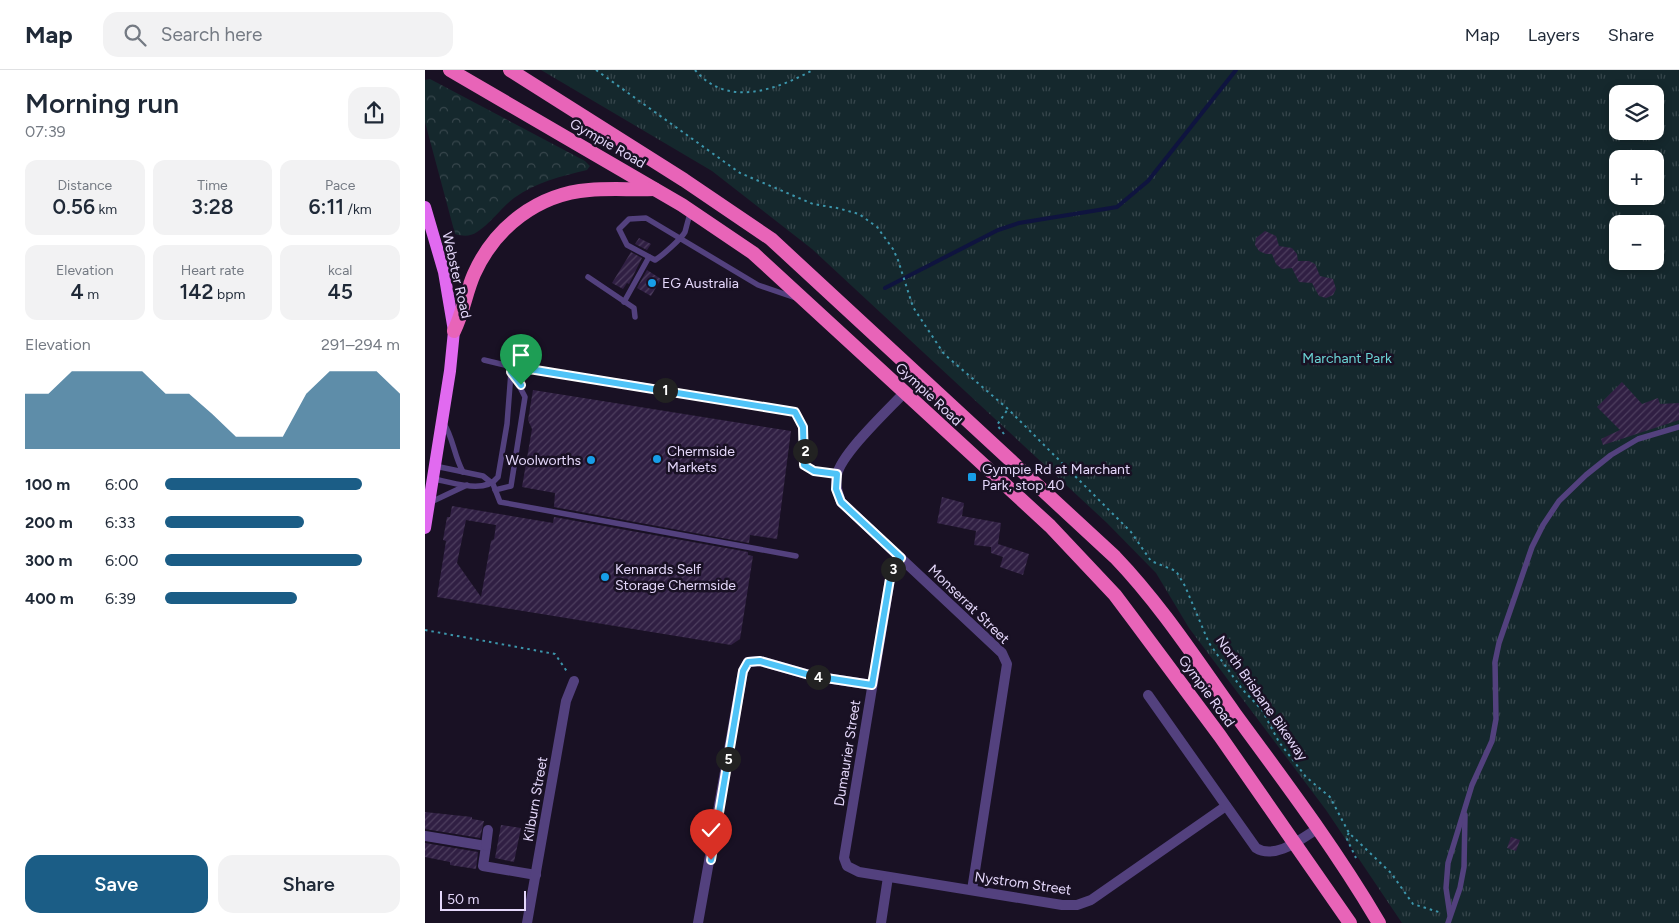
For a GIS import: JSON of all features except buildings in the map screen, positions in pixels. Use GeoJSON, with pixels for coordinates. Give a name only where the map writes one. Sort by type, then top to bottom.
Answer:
{"type":"FeatureCollection","features":[{"type":"Feature","properties":{"kind":"highway","name":"Gympie Road"},"geometry":{"type":"LineString","coordinates":[[450,70],[655,189],[753,253],[1049,526],[1115,595],[1220,736],[1349,923]]}},
{"type":"Feature","properties":{"kind":"highway","name":"Gympie Road"},"geometry":{"type":"LineString","coordinates":[[510,70],[718,202],[771,239],[1069,512],[1137,580],[1317,829],[1379,923]]}},
{"type":"Feature","properties":{"kind":"highway"},"geometry":{"type":"LineString","coordinates":[[454,331],[461,316],[474,274],[484,256],[495,239],[520,216],[550,198],[583,190],[655,189]]}},
{"type":"Feature","properties":{"kind":"main road","name":"Webster Road"},"geometry":{"type":"LineString","coordinates":[[425,206],[444,272],[454,331],[442,422],[429,472],[429,503],[425,528]]}},
{"type":"Feature","properties":{"kind":"street"},"geometry":{"type":"LineString","coordinates":[[837,474],[846,457],[904,392]]}},
{"type":"Feature","properties":{"kind":"street","name":"Monserrat Street"},"geometry":{"type":"LineString","coordinates":[[837,474],[836,489],[841,502],[1002,652],[1007,664],[972,890]]}},
{"type":"Feature","properties":{"kind":"street","name":"Dumaurier Street"},"geometry":{"type":"LineString","coordinates":[[847,866],[844,858],[891,573],[901,558]]}},
{"type":"Feature","properties":{"kind":"street"},"geometry":{"type":"LineString","coordinates":[[698,923],[743,671],[748,662],[760,661],[813,676],[872,685]]}},
{"type":"Feature","properties":{"kind":"street","name":"Kilburn Street"},"geometry":{"type":"LineString","coordinates":[[527,923],[566,701],[574,682]]}},
{"type":"Feature","properties":{"kind":"street"},"geometry":{"type":"LineString","coordinates":[[1148,694],[1256,848],[1260,851],[1271,852],[1294,843],[1317,829]]}},
{"type":"Feature","properties":{"kind":"street","name":"Nystrom Street"},"geometry":{"type":"LineString","coordinates":[[847,866],[859,872],[1062,905],[1077,905],[1091,900],[1226,806]]}},
{"type":"Feature","properties":{"kind":"street"},"geometry":{"type":"LineString","coordinates":[[488,830],[483,866],[536,875]]}},
{"type":"Feature","properties":{"kind":"street"},"geometry":{"type":"LineString","coordinates":[[425,836],[486,846]]}},
{"type":"Feature","properties":{"kind":"street"},"geometry":{"type":"LineString","coordinates":[[881,923],[888,876]]}},
{"type":"Feature","properties":{"kind":"lane"},"geometry":{"type":"LineString","coordinates":[[692,212],[684,234],[679,238],[667,254],[655,260],[627,245],[619,229],[629,219],[646,218],[679,238],[758,285],[807,302]]}},
{"type":"Feature","properties":{"kind":"lane"},"geometry":{"type":"LineString","coordinates":[[624,302],[649,257]]}},
{"type":"Feature","properties":{"kind":"lane"},"geometry":{"type":"LineString","coordinates":[[587,277],[634,308],[635,317]]}},
{"type":"Feature","properties":{"kind":"lane"},"geometry":{"type":"LineString","coordinates":[[429,472],[467,485],[483,488],[511,486],[525,397],[521,385],[511,372],[509,366],[484,360]]}},
{"type":"Feature","properties":{"kind":"lane"},"geometry":{"type":"LineString","coordinates":[[511,372],[523,368],[566,374],[795,412],[803,427],[804,465],[814,471],[837,474]]}},
{"type":"Feature","properties":{"kind":"lane"},"geometry":{"type":"LineString","coordinates":[[494,487],[498,478],[507,424],[511,372]]}},
{"type":"Feature","properties":{"kind":"lane"},"geometry":{"type":"LineString","coordinates":[[442,422],[450,432],[454,454],[463,472]]}},
{"type":"Feature","properties":{"kind":"lane"},"geometry":{"type":"LineString","coordinates":[[1450,915],[1446,888],[1448,863],[1453,841],[1465,812],[1472,785],[1492,741],[1496,719],[1495,662],[1499,643],[1532,547],[1543,525],[1559,501],[1586,475],[1611,455],[1637,439],[1679,427]]}},
{"type":"Feature","properties":{"kind":"lane"},"geometry":{"type":"LineString","coordinates":[[429,472],[463,472],[483,476],[494,487],[500,502],[796,556]]}},
{"type":"Feature","properties":{"kind":"lane"},"geometry":{"type":"LineString","coordinates":[[429,503],[467,485]]}},
{"type":"Feature","properties":{"kind":"lane"},"geometry":{"type":"LineString","coordinates":[[1448,923],[1460,888],[1464,866],[1465,812]]}},
{"type":"Feature","properties":{"kind":"path","name":"North Brisbane Bikeway"},"geometry":{"type":"LineString","coordinates":[[596,70],[740,173],[813,204],[859,214],[877,227],[893,249],[898,260],[913,307],[944,354],[1008,409],[1131,532],[1151,560],[1176,571],[1185,586],[1209,643],[1242,689],[1262,710],[1279,742],[1306,777],[1330,796],[1349,833],[1391,873],[1413,904],[1450,915]]}},
{"type":"Feature","properties":{"kind":"path"},"geometry":{"type":"LineString","coordinates":[[695,70],[709,85],[743,93],[762,92],[787,85],[813,70]]}},
{"type":"Feature","properties":{"kind":"path"},"geometry":{"type":"LineString","coordinates":[[1004,434],[997,425],[1008,409]]}},
{"type":"Feature","properties":{"kind":"path"},"geometry":{"type":"LineString","coordinates":[[425,630],[555,654],[574,682]]}},
{"type":"Feature","properties":{"kind":"path"},"geometry":{"type":"LineString","coordinates":[[1349,833],[1346,837],[1356,858]]}},
{"type":"Feature","properties":{"kind":"green space","name":"Marchant Park"},"geometry":{"type":"Polygon","coordinates":[[[541,70],[1679,70],[1679,923],[1402,923],[1326,810],[1189,628],[1156,573],[1107,523],[812,249],[712,171],[541,70]]]}},
{"type":"Feature","properties":{"kind":"green space"},"geometry":{"type":"Polygon","coordinates":[[[430,79],[585,161],[590,166],[587,170],[549,180],[522,192],[474,234],[466,236],[455,234],[425,122],[425,80],[430,79]]]}},
{"type":"Feature","properties":{"kind":"waterway"},"geometry":{"type":"LineString","coordinates":[[885,288],[998,230],[1019,223],[1117,207],[1148,181],[1236,70]]}},
{"type":"Feature","properties":{"kind":"place","name":"EG Australia"},"geometry":{"type":"Point","coordinates":[652,283]}},
{"type":"Feature","properties":{"kind":"place","name":"Chermside Markets"},"geometry":{"type":"Point","coordinates":[657,459]}},
{"type":"Feature","properties":{"kind":"place","name":"Woolworths"},"geometry":{"type":"Point","coordinates":[591,460]}},
{"type":"Feature","properties":{"kind":"place","name":"Gympie Rd at Marchant Park, stop 40"},"geometry":{"type":"Point","coordinates":[972,477]}},
{"type":"Feature","properties":{"kind":"place","name":"Kennards Self Storage Chermside"},"geometry":{"type":"Point","coordinates":[605,577]}},
{"type":"Feature","properties":{"kind":"route"},"geometry":{"type":"LineString","coordinates":[[521,385],[511,372],[523,368],[629,383],[795,412],[803,427],[804,465],[814,471],[837,474],[836,489],[841,502],[901,558],[891,573],[872,685],[813,676],[760,661],[748,662],[743,671],[711,860]]}}]}
